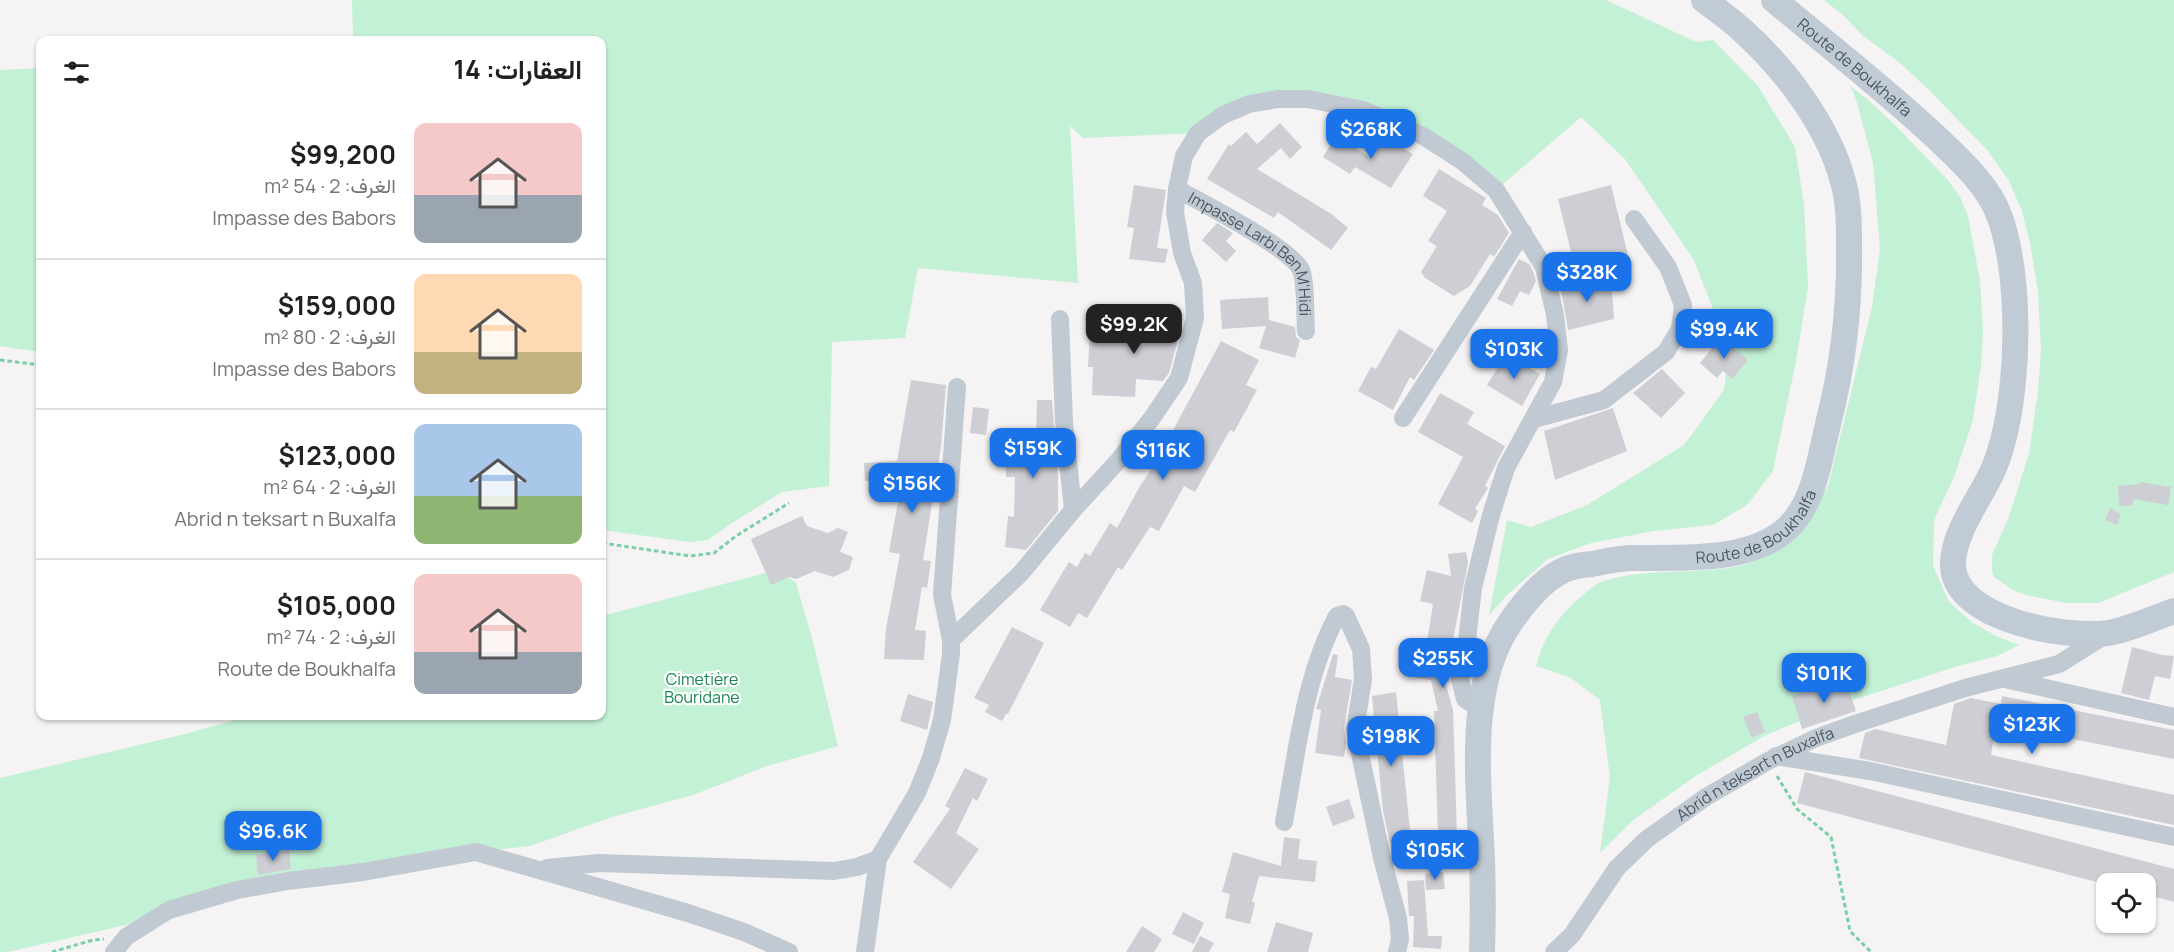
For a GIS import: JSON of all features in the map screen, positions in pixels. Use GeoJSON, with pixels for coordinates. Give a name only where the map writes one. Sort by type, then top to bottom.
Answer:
{"type":"FeatureCollection","features":[{"type":"Feature","properties":{"kind":"main road","name":"Route de Boukhalfa"},"geometry":{"type":"LineString","coordinates":[[1482,952],[1482,856],[1477,761],[1481,709],[1490,668],[1498,643],[1508,624],[1533,594],[1562,570],[1626,558],[1678,559],[1730,553],[1758,547],[1781,534],[1800,514],[1812,487],[1836,395],[1846,318],[1849,235],[1848,207],[1842,178],[1818,123],[1800,96],[1742,30],[1704,0]]}},
{"type":"Feature","properties":{"kind":"main road","name":"Route de Boukhalfa"},"geometry":{"type":"LineString","coordinates":[[1774,0],[1874,81],[1963,163],[1985,191],[1998,213],[2006,237],[2013,287],[2016,346],[2010,410],[2004,439],[1994,467],[1956,545],[1953,568],[1959,588],[2000,617],[2065,633],[2108,633],[2174,611]]}},
{"type":"Feature","properties":{"kind":"street"},"geometry":{"type":"LineString","coordinates":[[951,640],[1021,573],[1072,510],[1119,461],[1179,378],[1195,318],[1193,283],[1182,253],[1175,212],[1184,156],[1198,133],[1223,115],[1249,104],[1278,99],[1308,99],[1363,110],[1433,142],[1462,161],[1496,190],[1544,267],[1555,315],[1559,350],[1553,382],[1506,468],[1491,515],[1473,588],[1460,679],[1465,699],[1481,709]]}},
{"type":"Feature","properties":{"kind":"street","name":"Impasse Larbi Ben M'Hidi"},"geometry":{"type":"LineString","coordinates":[[1177,189],[1275,245],[1296,261],[1303,272],[1306,331]]}},
{"type":"Feature","properties":{"kind":"street"},"geometry":{"type":"LineString","coordinates":[[1534,419],[1604,400],[1666,352],[1680,328],[1683,305],[1668,267],[1634,219]]}},
{"type":"Feature","properties":{"kind":"street"},"geometry":{"type":"LineString","coordinates":[[1403,418],[1523,232]]}},
{"type":"Feature","properties":{"kind":"street"},"geometry":{"type":"LineString","coordinates":[[1060,319],[1064,422],[1072,510]]}},
{"type":"Feature","properties":{"kind":"street"},"geometry":{"type":"LineString","coordinates":[[865,952],[878,859],[917,793],[931,758],[942,720],[951,654],[951,640],[942,595],[957,387]]}},
{"type":"Feature","properties":{"kind":"street"},"geometry":{"type":"LineString","coordinates":[[1284,822],[1305,711],[1323,642],[1337,616],[1343,614],[1347,616],[1361,649],[1363,679],[1355,730],[1382,858],[1398,918],[1400,939],[1398,952]]}},
{"type":"Feature","properties":{"kind":"street","name":"Abrid n teksart n Buxalfa"},"geometry":{"type":"LineString","coordinates":[[1554,952],[1572,935],[1617,868],[1647,839],[1706,797],[1772,758],[1855,724],[1965,688],[2059,664],[2108,633]]}},
{"type":"Feature","properties":{"kind":"street"},"geometry":{"type":"LineString","coordinates":[[2003,678],[2174,717]]}},
{"type":"Feature","properties":{"kind":"street"},"geometry":{"type":"LineString","coordinates":[[1772,758],[1870,771],[2174,837]]}},
{"type":"Feature","properties":{"kind":"street"},"geometry":{"type":"LineString","coordinates":[[114,952],[126,938],[169,910],[237,890],[363,872],[476,852],[688,913],[744,932],[789,952]]}},
{"type":"Feature","properties":{"kind":"street"},"geometry":{"type":"LineString","coordinates":[[536,870],[599,863],[834,871],[857,867],[878,859]]}},
{"type":"Feature","properties":{"kind":"path"},"geometry":{"type":"LineString","coordinates":[[0,360],[36,364]]}},
{"type":"Feature","properties":{"kind":"path"},"geometry":{"type":"LineString","coordinates":[[606,544],[690,556],[714,553],[736,536],[789,503]]}},
{"type":"Feature","properties":{"kind":"path"},"geometry":{"type":"LineString","coordinates":[[1772,758],[1797,809],[1831,837],[1850,931],[1870,952]]}},
{"type":"Feature","properties":{"kind":"path"},"geometry":{"type":"LineString","coordinates":[[52,952],[93,940],[126,938]]}},
{"type":"Feature","properties":{"kind":"green space"},"geometry":{"type":"Polygon","coordinates":[[[352,0],[1606,0],[1696,42],[1713,40],[1758,86],[1795,147],[1804,205],[1808,287],[1796,361],[1773,471],[1747,505],[1713,525],[1654,531],[1591,543],[1548,559],[1508,594],[1489,615],[1507,520],[1531,527],[1587,505],[1684,445],[1724,390],[1729,350],[1694,260],[1625,159],[1581,117],[1496,190],[1363,110],[1278,99],[1198,133],[1083,138],[1070,126],[1078,283],[918,268],[905,338],[832,342],[829,486],[782,492],[708,540],[690,542],[606,531],[606,36],[353,36],[352,0]]]}},
{"type":"Feature","properties":{"kind":"green space"},"geometry":{"type":"Polygon","coordinates":[[[1824,0],[2174,0],[2174,572],[2098,603],[2066,603],[2026,595],[2013,590],[1994,577],[1992,555],[2007,522],[2029,454],[2038,391],[2041,350],[2038,292],[2022,211],[2009,181],[1988,151],[1899,62],[1863,36],[1844,16],[1824,0]]]}},
{"type":"Feature","properties":{"kind":"green space"},"geometry":{"type":"Polygon","coordinates":[[[36,68],[36,351],[0,346],[0,70],[36,68]]]}},
{"type":"Feature","properties":{"kind":"green space"},"geometry":{"type":"Polygon","coordinates":[[[1850,86],[1894,124],[1947,179],[1960,197],[1968,216],[1980,281],[1983,331],[1981,365],[1973,420],[1954,477],[1934,520],[1933,566],[1949,602],[1973,623],[1996,636],[2019,645],[1997,656],[1958,666],[1847,702],[1766,735],[1694,777],[1632,821],[1600,853],[1610,777],[1600,700],[1571,678],[1536,666],[1550,632],[1560,618],[1596,584],[1631,575],[1711,570],[1743,565],[1756,560],[1769,553],[1793,533],[1813,510],[1828,486],[1872,307],[1880,249],[1873,163],[1856,99],[1850,86]]]}},
{"type":"Feature","properties":{"kind":"green space","name":"Cimetière Bouridane"},"geometry":{"type":"Polygon","coordinates":[[[770,572],[784,574],[796,583],[838,746],[767,766],[693,795],[612,817],[530,846],[475,852],[169,910],[126,925],[0,952],[0,778],[235,720],[606,720],[606,615],[770,572]]]}},
{"type":"Feature","properties":{"kind":"building"},"geometry":{"type":"Polygon","coordinates":[[[1280,123],[1302,147],[1290,159],[1281,148],[1257,169],[1333,215],[1348,228],[1331,250],[1278,212],[1274,218],[1207,179],[1229,144],[1231,146],[1246,132],[1257,144],[1280,123]]]}},
{"type":"Feature","properties":{"kind":"building"},"geometry":{"type":"Polygon","coordinates":[[[1336,136],[1370,157],[1382,136],[1413,154],[1391,188],[1355,167],[1350,174],[1323,157],[1336,136]]]}},
{"type":"Feature","properties":{"kind":"building"},"geometry":{"type":"Polygon","coordinates":[[[1439,169],[1486,198],[1482,205],[1498,215],[1509,233],[1494,257],[1490,254],[1470,286],[1454,296],[1425,278],[1421,272],[1437,246],[1428,241],[1447,211],[1423,196],[1439,169]]]}},
{"type":"Feature","properties":{"kind":"building"},"geometry":{"type":"Polygon","coordinates":[[[1134,185],[1166,190],[1157,248],[1168,249],[1165,263],[1129,259],[1134,228],[1127,227],[1134,185]]]}},
{"type":"Feature","properties":{"kind":"building"},"geometry":{"type":"Polygon","coordinates":[[[1611,185],[1628,255],[1575,268],[1558,199],[1611,185]]]}},
{"type":"Feature","properties":{"kind":"building"},"geometry":{"type":"Polygon","coordinates":[[[1217,223],[1233,233],[1226,241],[1236,251],[1226,262],[1202,240],[1217,223]]]}},
{"type":"Feature","properties":{"kind":"building"},"geometry":{"type":"Polygon","coordinates":[[[1519,259],[1529,264],[1536,281],[1529,295],[1520,291],[1512,306],[1497,299],[1519,259]]]}},
{"type":"Feature","properties":{"kind":"building"},"geometry":{"type":"Polygon","coordinates":[[[1576,272],[1612,292],[1614,319],[1568,330],[1561,289],[1578,282],[1576,272]]]}},
{"type":"Feature","properties":{"kind":"building"},"geometry":{"type":"Polygon","coordinates":[[[1268,297],[1269,320],[1295,327],[1296,337],[1300,340],[1295,358],[1259,348],[1266,326],[1222,329],[1220,300],[1268,297]]]}},
{"type":"Feature","properties":{"kind":"building"},"geometry":{"type":"Polygon","coordinates":[[[1151,307],[1181,311],[1178,340],[1169,373],[1163,381],[1136,379],[1135,397],[1092,395],[1093,367],[1088,367],[1090,332],[1148,336],[1151,307]]]}},
{"type":"Feature","properties":{"kind":"building"},"geometry":{"type":"Polygon","coordinates":[[[1399,329],[1434,350],[1414,380],[1410,377],[1393,410],[1358,391],[1371,367],[1376,369],[1399,329]]]}},
{"type":"Feature","properties":{"kind":"building"},"geometry":{"type":"Polygon","coordinates":[[[1721,337],[1748,360],[1732,379],[1723,371],[1717,378],[1700,363],[1721,337]]]}},
{"type":"Feature","properties":{"kind":"building"},"geometry":{"type":"Polygon","coordinates":[[[1221,341],[1259,360],[1246,385],[1257,390],[1234,432],[1230,430],[1195,492],[1184,486],[1159,531],[1150,527],[1122,570],[1118,567],[1087,618],[1078,613],[1070,627],[1040,610],[1069,562],[1077,567],[1085,553],[1090,556],[1110,523],[1117,528],[1156,462],[1221,341]]]}},
{"type":"Feature","properties":{"kind":"building"},"geometry":{"type":"Polygon","coordinates":[[[1506,355],[1540,374],[1522,406],[1487,385],[1506,355]]]}},
{"type":"Feature","properties":{"kind":"building"},"geometry":{"type":"Polygon","coordinates":[[[1662,369],[1685,393],[1661,418],[1633,393],[1662,369]]]}},
{"type":"Feature","properties":{"kind":"building"},"geometry":{"type":"Polygon","coordinates":[[[911,380],[946,385],[941,447],[923,560],[931,561],[927,588],[922,587],[915,630],[926,631],[924,660],[884,659],[886,629],[900,554],[889,552],[901,485],[893,484],[894,480],[865,481],[864,463],[897,461],[911,380]]]}},
{"type":"Feature","properties":{"kind":"building"},"geometry":{"type":"Polygon","coordinates":[[[1440,393],[1474,412],[1467,424],[1505,446],[1485,486],[1488,488],[1475,509],[1478,511],[1472,523],[1438,504],[1463,457],[1418,432],[1440,393]]]}},
{"type":"Feature","properties":{"kind":"building"},"geometry":{"type":"Polygon","coordinates":[[[1037,400],[1052,400],[1058,511],[1026,550],[1005,547],[1008,516],[1014,517],[1015,477],[1006,477],[1005,435],[1036,436],[1037,400]]]}},
{"type":"Feature","properties":{"kind":"building"},"geometry":{"type":"Polygon","coordinates":[[[973,407],[989,409],[986,435],[970,433],[973,407]]]}},
{"type":"Feature","properties":{"kind":"building"},"geometry":{"type":"Polygon","coordinates":[[[1613,408],[1627,451],[1555,480],[1544,431],[1613,408]]]}},
{"type":"Feature","properties":{"kind":"building"},"geometry":{"type":"Polygon","coordinates":[[[2140,482],[2171,487],[2168,505],[2133,499],[2133,505],[2119,506],[2118,486],[2140,482]]]}},
{"type":"Feature","properties":{"kind":"building"},"geometry":{"type":"Polygon","coordinates":[[[2110,508],[2121,514],[2117,525],[2105,520],[2110,508]]]}},
{"type":"Feature","properties":{"kind":"building"},"geometry":{"type":"Polygon","coordinates":[[[802,516],[807,526],[828,533],[838,528],[848,532],[840,552],[853,557],[849,570],[833,577],[815,571],[796,579],[789,577],[771,585],[751,539],[802,516]]]}},
{"type":"Feature","properties":{"kind":"building"},"geometry":{"type":"Polygon","coordinates":[[[1466,552],[1468,563],[1452,645],[1455,645],[1449,682],[1445,681],[1453,710],[1457,834],[1453,834],[1455,863],[1439,865],[1434,711],[1438,711],[1431,680],[1416,678],[1419,642],[1427,642],[1433,604],[1420,601],[1427,570],[1451,576],[1448,554],[1466,552]]]}},
{"type":"Feature","properties":{"kind":"building"},"geometry":{"type":"Polygon","coordinates":[[[1012,627],[1044,643],[1008,714],[1002,721],[985,712],[989,705],[974,698],[1012,627]]]}},
{"type":"Feature","properties":{"kind":"building"},"geometry":{"type":"Polygon","coordinates":[[[2132,647],[2174,656],[2170,679],[2155,676],[2149,700],[2121,693],[2132,647]]]}},
{"type":"Feature","properties":{"kind":"building"},"geometry":{"type":"Polygon","coordinates":[[[1333,654],[1338,655],[1335,677],[1352,680],[1344,728],[1346,743],[1344,757],[1315,753],[1321,710],[1316,709],[1333,654]]]}},
{"type":"Feature","properties":{"kind":"building"},"geometry":{"type":"Polygon","coordinates":[[[1845,678],[1856,711],[1802,729],[1792,696],[1845,678]]]}},
{"type":"Feature","properties":{"kind":"building"},"geometry":{"type":"Polygon","coordinates":[[[1396,692],[1411,841],[1390,843],[1383,811],[1372,696],[1396,692]]]}},
{"type":"Feature","properties":{"kind":"building"},"geometry":{"type":"Polygon","coordinates":[[[908,694],[933,702],[927,730],[900,721],[908,694]]]}},
{"type":"Feature","properties":{"kind":"building"},"geometry":{"type":"Polygon","coordinates":[[[2002,696],[2174,730],[2174,759],[1996,724],[1991,755],[2174,795],[2174,825],[1859,758],[1865,733],[1875,729],[1946,745],[1954,704],[1971,698],[2001,704],[2002,696]]]}},
{"type":"Feature","properties":{"kind":"building"},"geometry":{"type":"Polygon","coordinates":[[[1757,712],[1765,732],[1752,738],[1743,717],[1757,712]]]}},
{"type":"Feature","properties":{"kind":"building"},"geometry":{"type":"Polygon","coordinates":[[[965,768],[988,779],[977,801],[973,798],[956,833],[979,849],[951,889],[913,862],[950,809],[945,806],[965,768]]]}},
{"type":"Feature","properties":{"kind":"building"},"geometry":{"type":"Polygon","coordinates":[[[1805,772],[2174,869],[2174,902],[2156,897],[2156,873],[2096,873],[2096,882],[1797,803],[1805,772]]]}},
{"type":"Feature","properties":{"kind":"building"},"geometry":{"type":"Polygon","coordinates":[[[1349,799],[1355,818],[1333,826],[1326,807],[1349,799]]]}},
{"type":"Feature","properties":{"kind":"building"},"geometry":{"type":"Polygon","coordinates":[[[1284,837],[1300,839],[1298,859],[1317,861],[1315,882],[1259,876],[1252,902],[1255,903],[1250,924],[1225,918],[1230,894],[1222,892],[1233,852],[1281,866],[1284,837]]]}},
{"type":"Feature","properties":{"kind":"building"},"geometry":{"type":"Polygon","coordinates":[[[289,850],[291,869],[258,875],[256,855],[289,850]]]}},
{"type":"Feature","properties":{"kind":"building"},"geometry":{"type":"Polygon","coordinates":[[[1443,872],[1445,889],[1426,890],[1425,874],[1443,872]]]}},
{"type":"Feature","properties":{"kind":"building"},"geometry":{"type":"Polygon","coordinates":[[[1424,880],[1428,936],[1442,936],[1441,949],[1413,947],[1414,916],[1409,916],[1407,881],[1424,880]]]}},
{"type":"Feature","properties":{"kind":"building"},"geometry":{"type":"Polygon","coordinates":[[[1183,912],[1204,923],[1194,944],[1172,934],[1183,912]]]}},
{"type":"Feature","properties":{"kind":"building"},"geometry":{"type":"Polygon","coordinates":[[[1276,922],[1313,933],[1308,952],[1267,952],[1276,922]]]}},
{"type":"Feature","properties":{"kind":"building"},"geometry":{"type":"Polygon","coordinates":[[[1142,926],[1162,939],[1154,952],[1126,952],[1142,926]]]}},
{"type":"Feature","properties":{"kind":"building"},"geometry":{"type":"Polygon","coordinates":[[[1200,936],[1214,943],[1209,952],[1192,952],[1200,936]]]}}]}
